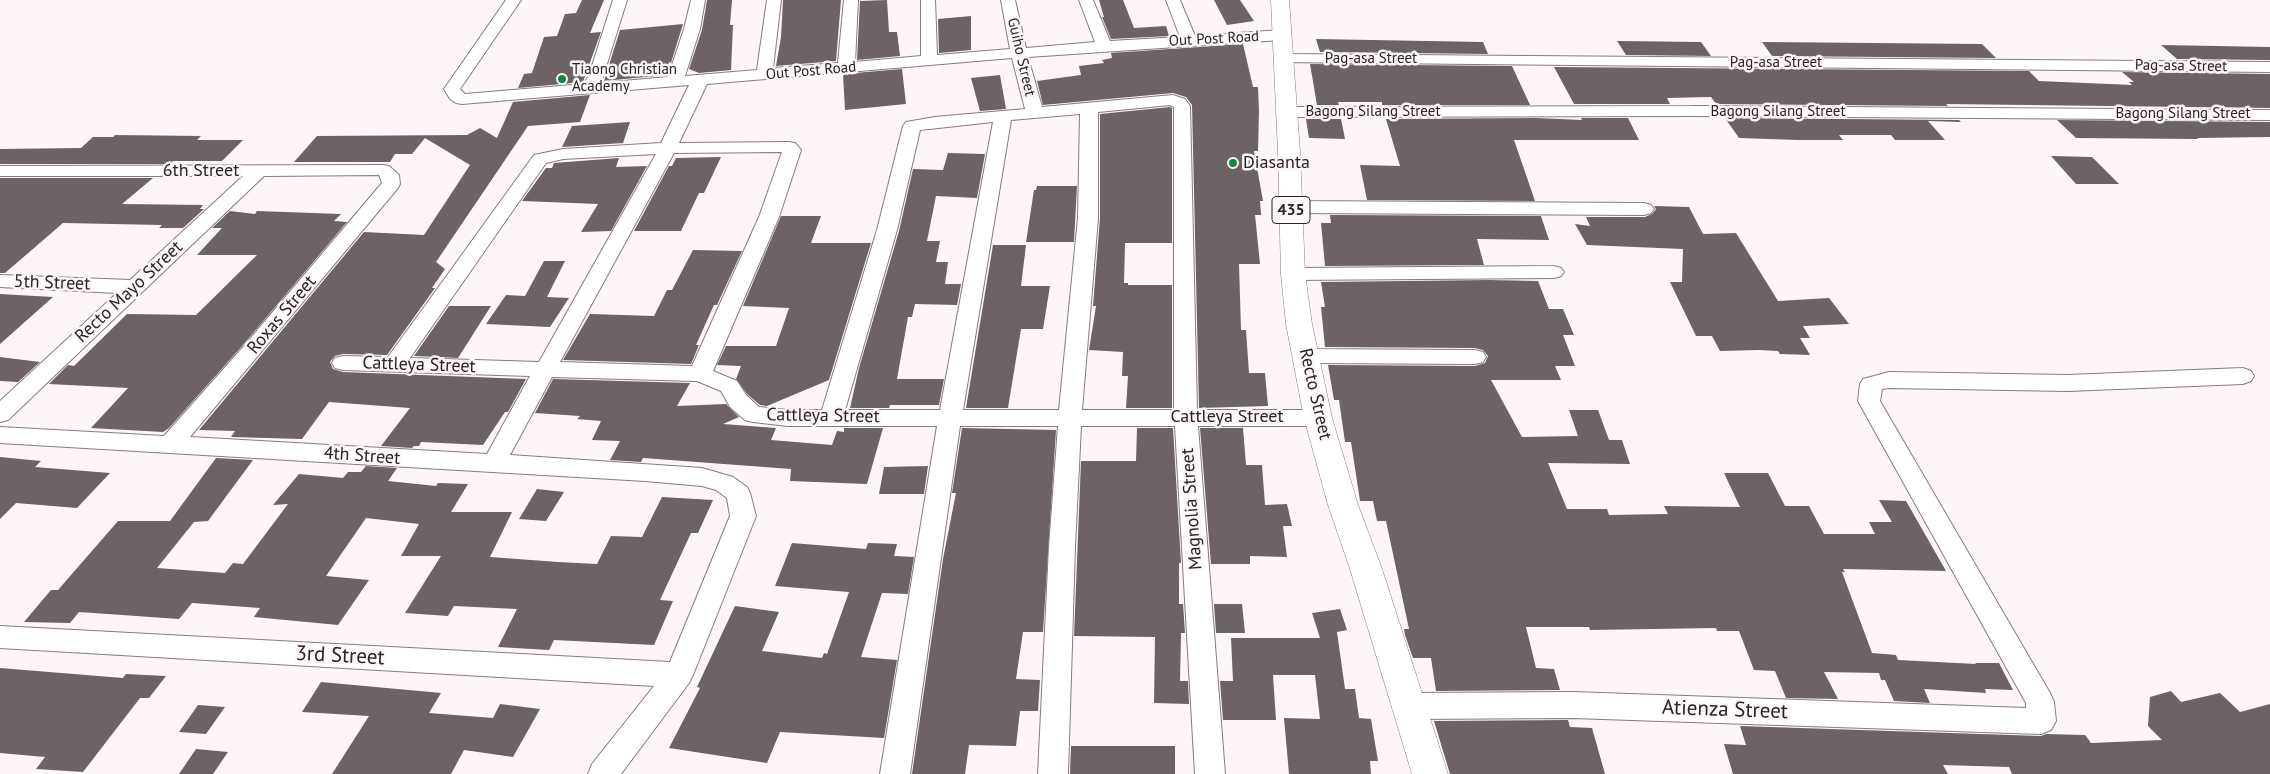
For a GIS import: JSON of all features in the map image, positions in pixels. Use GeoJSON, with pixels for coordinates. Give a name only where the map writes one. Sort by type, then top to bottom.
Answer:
{"type":"FeatureCollection","features":[{"type":"Feature","properties":{"kind":"main road","name":"Recto Street"},"geometry":{"type":"LineString","coordinates":[[1280,0],[1293,274],[1299,324],[1318,418],[1343,505],[1366,569],[1430,774]]}},
{"type":"Feature","properties":{"kind":"street","name":"Out Post Road"},"geometry":{"type":"LineString","coordinates":[[514,0],[452,89],[462,99],[929,62],[1104,46],[1281,35]]}},
{"type":"Feature","properties":{"kind":"street"},"geometry":{"type":"LineString","coordinates":[[590,88],[597,75],[620,0]]}},
{"type":"Feature","properties":{"kind":"street"},"geometry":{"type":"LineString","coordinates":[[675,82],[692,29],[698,0]]}},
{"type":"Feature","properties":{"kind":"street"},"geometry":{"type":"LineString","coordinates":[[764,75],[774,0]]}},
{"type":"Feature","properties":{"kind":"street"},"geometry":{"type":"LineString","coordinates":[[846,68],[851,0]]}},
{"type":"Feature","properties":{"kind":"street"},"geometry":{"type":"LineString","coordinates":[[928,0],[929,62]]}},
{"type":"Feature","properties":{"kind":"street","name":"Guiho Street"},"geometry":{"type":"LineString","coordinates":[[1008,0],[1019,54],[1035,113]]}},
{"type":"Feature","properties":{"kind":"street"},"geometry":{"type":"LineString","coordinates":[[1086,0],[1104,46]]}},
{"type":"Feature","properties":{"kind":"street"},"geometry":{"type":"LineString","coordinates":[[1172,0],[1189,40]]}},
{"type":"Feature","properties":{"kind":"street","name":"Pag-asa Street"},"geometry":{"type":"LineString","coordinates":[[1282,59],[2270,67]]}},
{"type":"Feature","properties":{"kind":"street"},"geometry":{"type":"LineString","coordinates":[[493,464],[668,148],[700,80]]}},
{"type":"Feature","properties":{"kind":"street","name":"Magnolia Street"},"geometry":{"type":"LineString","coordinates":[[1089,108],[1173,100],[1182,106],[1186,417],[1210,774]]}},
{"type":"Feature","properties":{"kind":"street"},"geometry":{"type":"LineString","coordinates":[[831,417],[887,230],[912,126],[935,122],[1089,108],[1088,218],[1070,417],[1062,547],[1053,774]]}},
{"type":"Feature","properties":{"kind":"street","name":"Bagong Silang Street"},"geometry":{"type":"LineString","coordinates":[[1286,112],[1691,111],[2270,115]]}},
{"type":"Feature","properties":{"kind":"street"},"geometry":{"type":"LineString","coordinates":[[895,774],[950,417],[1003,116]]}},
{"type":"Feature","properties":{"kind":"street"},"geometry":{"type":"LineString","coordinates":[[394,364],[540,159],[563,154],[668,148],[784,145],[792,150],[769,217],[700,374]]}},
{"type":"Feature","properties":{"kind":"street","name":"6th Street"},"geometry":{"type":"LineString","coordinates":[[0,171],[383,170],[390,174],[391,184]]}},
{"type":"Feature","properties":{"kind":"street","name":"Recto Mayo Street"},"geometry":{"type":"LineString","coordinates":[[0,414],[259,171]]}},
{"type":"Feature","properties":{"kind":"street","name":"Roxas Street"},"geometry":{"type":"LineString","coordinates":[[170,445],[252,351],[391,184]]}},
{"type":"Feature","properties":{"kind":"street"},"geometry":{"type":"LineString","coordinates":[[1290,207],[1644,209]]}},
{"type":"Feature","properties":{"kind":"street"},"geometry":{"type":"LineString","coordinates":[[1293,274],[1554,272]]}},
{"type":"Feature","properties":{"kind":"street","name":"5th Street"},"geometry":{"type":"LineString","coordinates":[[0,281],[134,287]]}},
{"type":"Feature","properties":{"kind":"street"},"geometry":{"type":"LineString","coordinates":[[1306,356],[1475,357]]}},
{"type":"Feature","properties":{"kind":"street","name":"Cattleya Street"},"geometry":{"type":"LineString","coordinates":[[343,363],[700,374],[728,386],[738,401],[753,414],[788,418],[1318,418]]}},
{"type":"Feature","properties":{"kind":"street","name":"Atienza Street"},"geometry":{"type":"LineString","coordinates":[[1409,706],[1573,705],[2041,721],[2040,702],[1869,401],[1871,384],[1889,380],[2068,383],[2243,376]]}},
{"type":"Feature","properties":{"kind":"street","name":"4th Street"},"geometry":{"type":"LineString","coordinates":[[0,436],[645,472],[702,477],[724,484],[738,494],[743,516],[679,675]]}},
{"type":"Feature","properties":{"kind":"street","name":"3rd Street"},"geometry":{"type":"LineString","coordinates":[[0,637],[679,675]]}},
{"type":"Feature","properties":{"kind":"street"},"geometry":{"type":"LineString","coordinates":[[603,774],[679,675]]}},
{"type":"Feature","properties":{"kind":"building"},"geometry":{"type":"Polygon","coordinates":[[[582,0],[604,0],[590,33],[601,32],[583,82],[518,88],[524,74],[532,73],[544,37],[557,36],[565,14],[576,13],[582,0]]]}},
{"type":"Feature","properties":{"kind":"building"},"geometry":{"type":"Polygon","coordinates":[[[707,0],[732,0],[730,25],[733,25],[731,70],[699,73],[689,69],[702,30],[707,0]]]}},
{"type":"Feature","properties":{"kind":"building"},"geometry":{"type":"Polygon","coordinates":[[[783,0],[841,0],[836,61],[776,66],[781,37],[783,0]]]}},
{"type":"Feature","properties":{"kind":"building"},"geometry":{"type":"Polygon","coordinates":[[[887,0],[889,32],[897,32],[900,56],[857,60],[860,1],[887,0]]]}},
{"type":"Feature","properties":{"kind":"building"},"geometry":{"type":"Polygon","coordinates":[[[1099,0],[1123,0],[1134,28],[1166,26],[1169,36],[1111,39],[1102,17],[1104,17],[1099,0]]]}},
{"type":"Feature","properties":{"kind":"building"},"geometry":{"type":"Polygon","coordinates":[[[1214,0],[1240,0],[1254,21],[1227,25],[1214,0]]]}},
{"type":"Feature","properties":{"kind":"building"},"geometry":{"type":"Polygon","coordinates":[[[971,16],[971,50],[939,53],[938,19],[971,16]]]}},
{"type":"Feature","properties":{"kind":"building"},"geometry":{"type":"Polygon","coordinates":[[[683,24],[666,75],[604,81],[620,30],[683,24]]]}},
{"type":"Feature","properties":{"kind":"building"},"geometry":{"type":"Polygon","coordinates":[[[1316,39],[1483,42],[1488,54],[1320,52],[1316,39]]]}},
{"type":"Feature","properties":{"kind":"building"},"geometry":{"type":"Polygon","coordinates":[[[1617,41],[1701,42],[1711,56],[1626,55],[1617,41]]]}},
{"type":"Feature","properties":{"kind":"building"},"geometry":{"type":"Polygon","coordinates":[[[1762,42],[1982,44],[1996,58],[1772,56],[1762,42]]]}},
{"type":"Feature","properties":{"kind":"building"},"geometry":{"type":"Polygon","coordinates":[[[1243,44],[1253,87],[1258,87],[1258,151],[1254,151],[1263,201],[1260,201],[1261,215],[1255,215],[1260,264],[1239,264],[1241,330],[1246,330],[1249,373],[1265,373],[1268,406],[1199,408],[1192,105],[1186,97],[1173,93],[1043,105],[1037,81],[1081,75],[1079,66],[1104,63],[1102,60],[1112,58],[1111,53],[1243,44]]]}},
{"type":"Feature","properties":{"kind":"building"},"geometry":{"type":"Polygon","coordinates":[[[2161,45],[2270,47],[2270,60],[2177,59],[2161,45]]]}},
{"type":"Feature","properties":{"kind":"building"},"geometry":{"type":"Polygon","coordinates":[[[1310,64],[1512,66],[1530,105],[1382,105],[1382,102],[1338,102],[1339,105],[1317,105],[1310,64]]]}},
{"type":"Feature","properties":{"kind":"building"},"geometry":{"type":"Polygon","coordinates":[[[1554,67],[2029,71],[2039,81],[2132,85],[2129,82],[2134,82],[2122,72],[2270,74],[2270,108],[1946,104],[1948,106],[1716,104],[1711,97],[1667,98],[1670,104],[1574,104],[1554,67]]]}},
{"type":"Feature","properties":{"kind":"building"},"geometry":{"type":"Polygon","coordinates":[[[902,69],[906,104],[845,110],[843,74],[902,69]]]}},
{"type":"Feature","properties":{"kind":"building"},"geometry":{"type":"Polygon","coordinates":[[[1000,75],[1006,109],[980,111],[971,78],[1000,75]]]}},
{"type":"Feature","properties":{"kind":"building"},"geometry":{"type":"Polygon","coordinates":[[[590,95],[580,122],[528,126],[436,262],[445,269],[432,288],[435,288],[387,355],[343,354],[335,356],[330,362],[333,369],[343,372],[526,379],[508,412],[505,412],[483,445],[421,442],[419,446],[412,448],[381,446],[410,408],[329,402],[302,439],[231,437],[235,431],[199,430],[364,232],[424,235],[470,165],[425,138],[412,154],[395,154],[390,162],[294,162],[317,136],[467,135],[480,128],[497,138],[513,102],[590,95]]]}},
{"type":"Feature","properties":{"kind":"building"},"geometry":{"type":"Polygon","coordinates":[[[1172,108],[1172,243],[1125,243],[1124,283],[1128,283],[1128,285],[1172,285],[1172,408],[1126,408],[1128,376],[1122,376],[1123,352],[1089,350],[1096,306],[1093,306],[1100,218],[1100,114],[1172,108]]]}},
{"type":"Feature","properties":{"kind":"building"},"geometry":{"type":"Polygon","coordinates":[[[1536,118],[1582,120],[1581,118],[1628,118],[1639,140],[1514,140],[1535,201],[1367,200],[1360,165],[1400,166],[1386,119],[1536,118]]]}},
{"type":"Feature","properties":{"kind":"building"},"geometry":{"type":"Polygon","coordinates":[[[1725,118],[1959,120],[1961,122],[1928,121],[1945,140],[1895,140],[1891,135],[1839,135],[1843,140],[1799,140],[1739,138],[1725,118]]]}},
{"type":"Feature","properties":{"kind":"building"},"geometry":{"type":"Polygon","coordinates":[[[1306,119],[1341,119],[1345,139],[1309,138],[1306,119]]]}},
{"type":"Feature","properties":{"kind":"building"},"geometry":{"type":"Polygon","coordinates":[[[2057,120],[2270,122],[2270,137],[2198,139],[2076,138],[2057,120]]]}},
{"type":"Feature","properties":{"kind":"building"},"geometry":{"type":"Polygon","coordinates":[[[630,122],[623,143],[562,147],[572,126],[630,122]]]}},
{"type":"Feature","properties":{"kind":"building"},"geometry":{"type":"Polygon","coordinates":[[[115,135],[201,136],[197,140],[243,140],[222,161],[173,161],[170,164],[0,164],[0,149],[81,148],[93,137],[113,137],[115,135]]]}},
{"type":"Feature","properties":{"kind":"building"},"geometry":{"type":"Polygon","coordinates":[[[948,153],[985,154],[977,198],[936,196],[927,241],[940,241],[936,262],[948,262],[945,284],[961,284],[957,305],[915,304],[912,317],[908,317],[897,379],[944,379],[939,405],[890,405],[889,408],[850,408],[859,368],[899,231],[913,169],[943,170],[948,153]]]}},
{"type":"Feature","properties":{"kind":"building"},"geometry":{"type":"Polygon","coordinates":[[[2051,156],[2092,157],[2119,184],[2076,184],[2051,156]]]}},
{"type":"Feature","properties":{"kind":"building"},"geometry":{"type":"Polygon","coordinates":[[[721,157],[704,193],[699,193],[681,231],[634,231],[669,166],[672,166],[676,158],[721,157]]]}},
{"type":"Feature","properties":{"kind":"building"},"geometry":{"type":"Polygon","coordinates":[[[619,158],[616,167],[647,166],[611,231],[581,232],[598,204],[522,201],[546,168],[552,168],[554,163],[619,158]]]}},
{"type":"Feature","properties":{"kind":"building"},"geometry":{"type":"Polygon","coordinates":[[[0,178],[153,178],[122,204],[203,205],[200,209],[204,209],[183,228],[159,228],[162,225],[63,223],[5,273],[0,273],[0,178]]]}},
{"type":"Feature","properties":{"kind":"building"},"geometry":{"type":"Polygon","coordinates":[[[1037,186],[1077,186],[1074,242],[1026,242],[1034,190],[1036,190],[1037,186]]]}},
{"type":"Feature","properties":{"kind":"building"},"geometry":{"type":"Polygon","coordinates":[[[1654,206],[1689,207],[1703,234],[1736,233],[1778,301],[1829,298],[1849,324],[1803,326],[1810,338],[1800,338],[1810,355],[1780,354],[1778,351],[1759,350],[1720,351],[1712,336],[1696,336],[1670,282],[1682,282],[1683,249],[1587,245],[1575,224],[1590,226],[1586,217],[1645,217],[1652,214],[1656,209],[1654,206]]]}},
{"type":"Feature","properties":{"kind":"building"},"geometry":{"type":"Polygon","coordinates":[[[230,211],[255,214],[257,211],[341,214],[334,221],[347,222],[243,345],[169,428],[163,432],[91,428],[128,388],[49,384],[68,365],[74,366],[127,314],[196,315],[257,255],[197,255],[222,228],[212,228],[230,211]]]}},
{"type":"Feature","properties":{"kind":"building"},"geometry":{"type":"Polygon","coordinates":[[[1330,215],[1541,216],[1549,240],[1477,239],[1484,265],[1325,266],[1321,223],[1331,223],[1330,215]]]}},
{"type":"Feature","properties":{"kind":"building"},"geometry":{"type":"Polygon","coordinates":[[[781,216],[821,216],[811,243],[871,243],[829,380],[767,406],[760,405],[747,394],[736,379],[741,366],[717,365],[726,346],[776,346],[789,308],[743,306],[781,216]]]}},
{"type":"Feature","properties":{"kind":"building"},"geometry":{"type":"Polygon","coordinates":[[[993,245],[1026,245],[1021,286],[1050,286],[1043,329],[1021,329],[1008,408],[966,408],[993,245]]]}},
{"type":"Feature","properties":{"kind":"building"},"geometry":{"type":"Polygon","coordinates":[[[693,250],[742,251],[717,305],[714,305],[696,345],[699,345],[691,364],[563,360],[590,314],[654,316],[667,290],[672,290],[693,250]]]}},
{"type":"Feature","properties":{"kind":"building"},"geometry":{"type":"Polygon","coordinates":[[[544,261],[565,261],[547,297],[569,298],[550,327],[486,324],[506,295],[525,296],[544,261]]]}},
{"type":"Feature","properties":{"kind":"building"},"geometry":{"type":"Polygon","coordinates":[[[1538,281],[1549,309],[1563,309],[1574,335],[1563,335],[1575,366],[1555,366],[1561,380],[1491,380],[1522,437],[1578,436],[1569,410],[1598,410],[1609,440],[1622,440],[1630,464],[1548,463],[1567,509],[1607,509],[1609,515],[1668,514],[1664,506],[1740,507],[1724,473],[1768,473],[1785,506],[1809,506],[1824,534],[1875,534],[1869,522],[1892,522],[1879,500],[1906,501],[1946,571],[1843,569],[1845,572],[1842,572],[1872,653],[1896,655],[1898,660],[1976,664],[1999,663],[2013,690],[1985,689],[1986,693],[1924,689],[1930,703],[1894,701],[1885,680],[1881,680],[1879,673],[1824,672],[1838,699],[1786,698],[1775,671],[1754,670],[1739,631],[1717,631],[1716,628],[1590,630],[1589,627],[1526,627],[1536,668],[1554,669],[1560,690],[1436,691],[1431,658],[1413,658],[1405,635],[1404,629],[1409,629],[1386,521],[1377,521],[1373,501],[1360,501],[1351,442],[1345,442],[1339,400],[1334,400],[1328,365],[1475,366],[1485,363],[1488,356],[1483,350],[1475,348],[1325,347],[1321,307],[1325,307],[1321,282],[1538,281]]]}},
{"type":"Feature","properties":{"kind":"building"},"geometry":{"type":"Polygon","coordinates":[[[0,294],[53,297],[0,344],[0,294]]]}},
{"type":"Feature","properties":{"kind":"building"},"geometry":{"type":"Polygon","coordinates":[[[449,306],[491,306],[458,358],[414,356],[449,306]]]}},
{"type":"Feature","properties":{"kind":"building"},"geometry":{"type":"Polygon","coordinates":[[[0,357],[40,362],[18,382],[0,381],[0,357]]]}},
{"type":"Feature","properties":{"kind":"building"},"geometry":{"type":"Polygon","coordinates":[[[553,379],[690,383],[677,406],[726,404],[739,417],[723,424],[776,428],[771,440],[832,445],[837,431],[844,432],[844,428],[883,428],[867,484],[790,481],[791,469],[643,458],[641,462],[610,460],[620,441],[592,440],[601,421],[577,419],[580,416],[535,413],[553,379]]]}},
{"type":"Feature","properties":{"kind":"building"},"geometry":{"type":"Polygon","coordinates":[[[962,428],[1056,430],[1043,632],[1023,632],[1016,679],[1040,680],[1038,711],[1020,711],[1016,746],[969,745],[965,774],[912,774],[943,559],[956,493],[952,493],[962,428]]]}},
{"type":"Feature","properties":{"kind":"building"},"geometry":{"type":"Polygon","coordinates":[[[1137,428],[1173,428],[1181,563],[1179,563],[1179,604],[1183,604],[1185,633],[1181,633],[1180,681],[1188,681],[1189,704],[1154,703],[1155,637],[1074,636],[1081,461],[1136,461],[1137,428]]]}},
{"type":"Feature","properties":{"kind":"building"},"geometry":{"type":"Polygon","coordinates":[[[1200,428],[1243,428],[1246,465],[1262,465],[1265,505],[1287,504],[1292,526],[1283,526],[1287,557],[1250,556],[1250,564],[1211,564],[1200,428]]]}},
{"type":"Feature","properties":{"kind":"building"},"geometry":{"type":"Polygon","coordinates":[[[0,457],[41,461],[35,467],[110,473],[77,508],[16,503],[0,519],[0,457]]]}},
{"type":"Feature","properties":{"kind":"building"},"geometry":{"type":"Polygon","coordinates":[[[216,458],[253,460],[208,521],[194,522],[157,568],[225,573],[233,563],[243,564],[288,504],[273,505],[299,474],[343,478],[348,472],[361,472],[366,466],[397,468],[388,481],[436,486],[438,483],[468,484],[451,512],[512,512],[490,557],[558,562],[597,564],[611,536],[642,537],[662,497],[713,500],[698,533],[691,533],[660,600],[673,601],[654,645],[554,640],[549,650],[498,647],[517,609],[454,606],[448,616],[405,613],[441,556],[401,556],[419,524],[366,518],[326,576],[369,580],[338,625],[254,617],[260,608],[192,603],[179,619],[79,612],[70,623],[24,622],[51,590],[58,590],[118,521],[170,521],[216,458]]]}},
{"type":"Feature","properties":{"kind":"building"},"geometry":{"type":"Polygon","coordinates":[[[928,466],[924,494],[879,494],[884,467],[928,466]]]}},
{"type":"Feature","properties":{"kind":"building"},"geometry":{"type":"Polygon","coordinates":[[[537,489],[564,492],[546,521],[519,519],[537,489]]]}},
{"type":"Feature","properties":{"kind":"building"},"geometry":{"type":"Polygon","coordinates":[[[792,543],[866,549],[868,543],[897,544],[894,556],[914,557],[908,594],[882,593],[861,657],[897,660],[884,738],[780,732],[767,763],[669,748],[700,688],[697,687],[735,606],[779,612],[762,651],[822,658],[824,653],[827,654],[849,592],[775,586],[792,543]]]}},
{"type":"Feature","properties":{"kind":"building"},"geometry":{"type":"Polygon","coordinates":[[[1214,604],[1242,604],[1245,633],[1216,633],[1214,604]]]}},
{"type":"Feature","properties":{"kind":"building"},"geometry":{"type":"Polygon","coordinates":[[[1340,609],[1347,630],[1337,632],[1345,689],[1355,689],[1359,718],[1371,719],[1378,761],[1370,761],[1371,774],[1289,774],[1284,718],[1320,719],[1315,675],[1273,675],[1276,720],[1223,720],[1220,681],[1233,681],[1231,638],[1320,638],[1312,613],[1340,609]]]}},
{"type":"Feature","properties":{"kind":"building"},"geometry":{"type":"Polygon","coordinates":[[[0,668],[123,678],[126,674],[166,676],[149,698],[140,698],[83,772],[36,769],[45,757],[0,753],[0,668]]]}},
{"type":"Feature","properties":{"kind":"building"},"geometry":{"type":"Polygon","coordinates":[[[321,682],[441,693],[429,713],[493,718],[500,704],[540,709],[513,757],[464,750],[451,774],[332,774],[369,716],[302,712],[321,682]]]}},
{"type":"Feature","properties":{"kind":"building"},"geometry":{"type":"Polygon","coordinates":[[[2171,691],[2181,702],[2220,693],[2240,712],[2270,704],[2270,774],[2012,774],[2009,767],[1943,765],[1948,774],[1733,774],[1724,744],[1746,745],[1740,726],[2041,736],[2046,734],[2085,735],[2091,743],[2162,740],[2148,726],[2150,697],[2171,691]]]}},
{"type":"Feature","properties":{"kind":"building"},"geometry":{"type":"Polygon","coordinates":[[[198,705],[225,707],[206,734],[179,732],[198,705]]]}},
{"type":"Feature","properties":{"kind":"building"},"geometry":{"type":"Polygon","coordinates":[[[1568,720],[1570,727],[1592,728],[1605,774],[1450,774],[1434,721],[1568,720]]]}},
{"type":"Feature","properties":{"kind":"building"},"geometry":{"type":"Polygon","coordinates":[[[1071,746],[1175,746],[1175,774],[1070,774],[1071,746]]]}},
{"type":"Feature","properties":{"kind":"building"},"geometry":{"type":"Polygon","coordinates":[[[196,749],[228,752],[213,774],[179,774],[196,749]]]}},
{"type":"Feature","properties":{"kind":"place","name":"Tiaong Christian Academy"},"geometry":{"type":"Point","coordinates":[562,79]}},
{"type":"Feature","properties":{"kind":"place","name":"Diasanta"},"geometry":{"type":"Point","coordinates":[1233,163]}}]}
